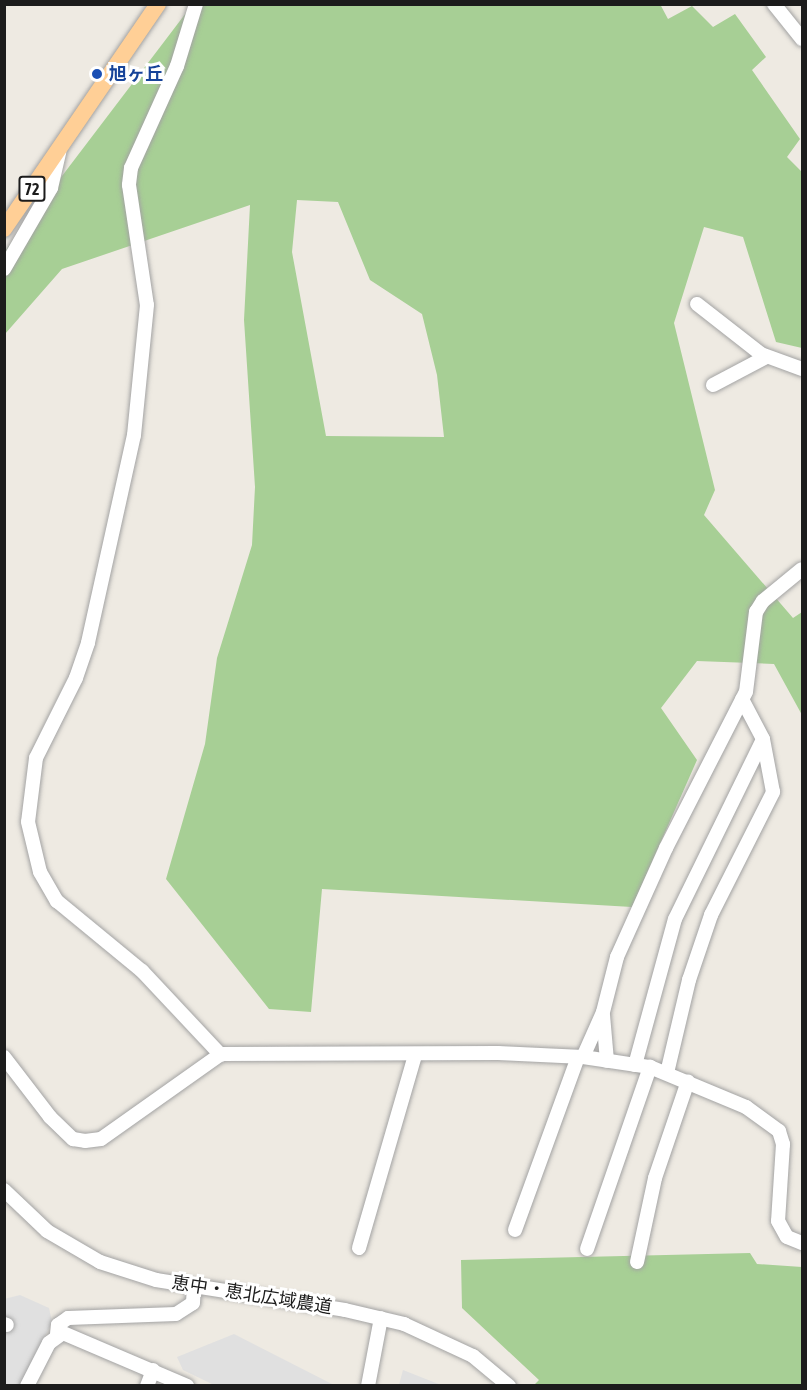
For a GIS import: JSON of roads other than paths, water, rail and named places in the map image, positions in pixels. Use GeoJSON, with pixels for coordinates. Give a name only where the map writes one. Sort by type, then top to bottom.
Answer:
{"type":"FeatureCollection","features":[{"type":"Feature","properties":{"kind":"main road","name":"72"},"geometry":{"type":"LineString","coordinates":[[4,229],[158,4]]}},
{"type":"Feature","properties":{"kind":"street"},"geometry":{"type":"LineString","coordinates":[[196,4],[177,66],[131,168],[129,185],[147,305],[134,435],[88,643],[76,678],[36,758],[28,822],[39,872],[57,901],[142,971],[221,1055]]}},
{"type":"Feature","properties":{"kind":"street"},"geometry":{"type":"LineString","coordinates":[[774,4],[802,39]]}},
{"type":"Feature","properties":{"kind":"street"},"geometry":{"type":"LineString","coordinates":[[4,269],[51,188],[60,149]]}},
{"type":"Feature","properties":{"kind":"street"},"geometry":{"type":"LineString","coordinates":[[697,304],[766,357],[802,369]]}},
{"type":"Feature","properties":{"kind":"street"},"geometry":{"type":"LineString","coordinates":[[713,385],[766,357]]}},
{"type":"Feature","properties":{"kind":"street"},"geometry":{"type":"LineString","coordinates":[[515,1230],[580,1057],[603,1012],[617,957],[666,848],[742,699],[750,678],[756,612],[763,601],[802,568]]}},
{"type":"Feature","properties":{"kind":"street"},"geometry":{"type":"LineString","coordinates":[[667,1073],[689,980],[711,915],[773,792],[763,739],[742,699]]}},
{"type":"Feature","properties":{"kind":"street"},"geometry":{"type":"LineString","coordinates":[[635,1065],[675,919],[763,739]]}},
{"type":"Feature","properties":{"kind":"street"},"geometry":{"type":"LineString","coordinates":[[603,1012],[607,1061]]}},
{"type":"Feature","properties":{"kind":"street"},"geometry":{"type":"LineString","coordinates":[[4,1057],[50,1117],[73,1139],[85,1141],[102,1139],[221,1055],[415,1055],[452,1052],[580,1057],[650,1067],[746,1107],[779,1131],[783,1144],[778,1221],[787,1237],[802,1243]]}},
{"type":"Feature","properties":{"kind":"street"},"geometry":{"type":"LineString","coordinates":[[359,1248],[415,1055]]}},
{"type":"Feature","properties":{"kind":"street"},"geometry":{"type":"LineString","coordinates":[[587,1249],[650,1067]]}},
{"type":"Feature","properties":{"kind":"street"},"geometry":{"type":"LineString","coordinates":[[637,1262],[655,1178],[688,1081]]}},
{"type":"Feature","properties":{"kind":"street","name":"恵中・恵北広域農道"},"geometry":{"type":"LineString","coordinates":[[4,1190],[26,1214],[83,1254],[126,1272],[381,1318],[452,1344],[473,1356],[509,1386]]}},
{"type":"Feature","properties":{"kind":"street"},"geometry":{"type":"LineString","coordinates":[[27,1386],[57,1335],[58,1326],[68,1318],[176,1314],[192,1303],[194,1286]]}},
{"type":"Feature","properties":{"kind":"street"},"geometry":{"type":"LineString","coordinates":[[368,1386],[381,1318]]}},
{"type":"Feature","properties":{"kind":"street"},"geometry":{"type":"LineString","coordinates":[[57,1335],[74,1336],[187,1386]]}},
{"type":"Feature","properties":{"kind":"street"},"geometry":{"type":"LineString","coordinates":[[147,1386],[153,1370]]}},
{"type":"Feature","properties":{"kind":"place","name":"旭ヶ丘"},"geometry":{"type":"Point","coordinates":[97,74]}}]}
